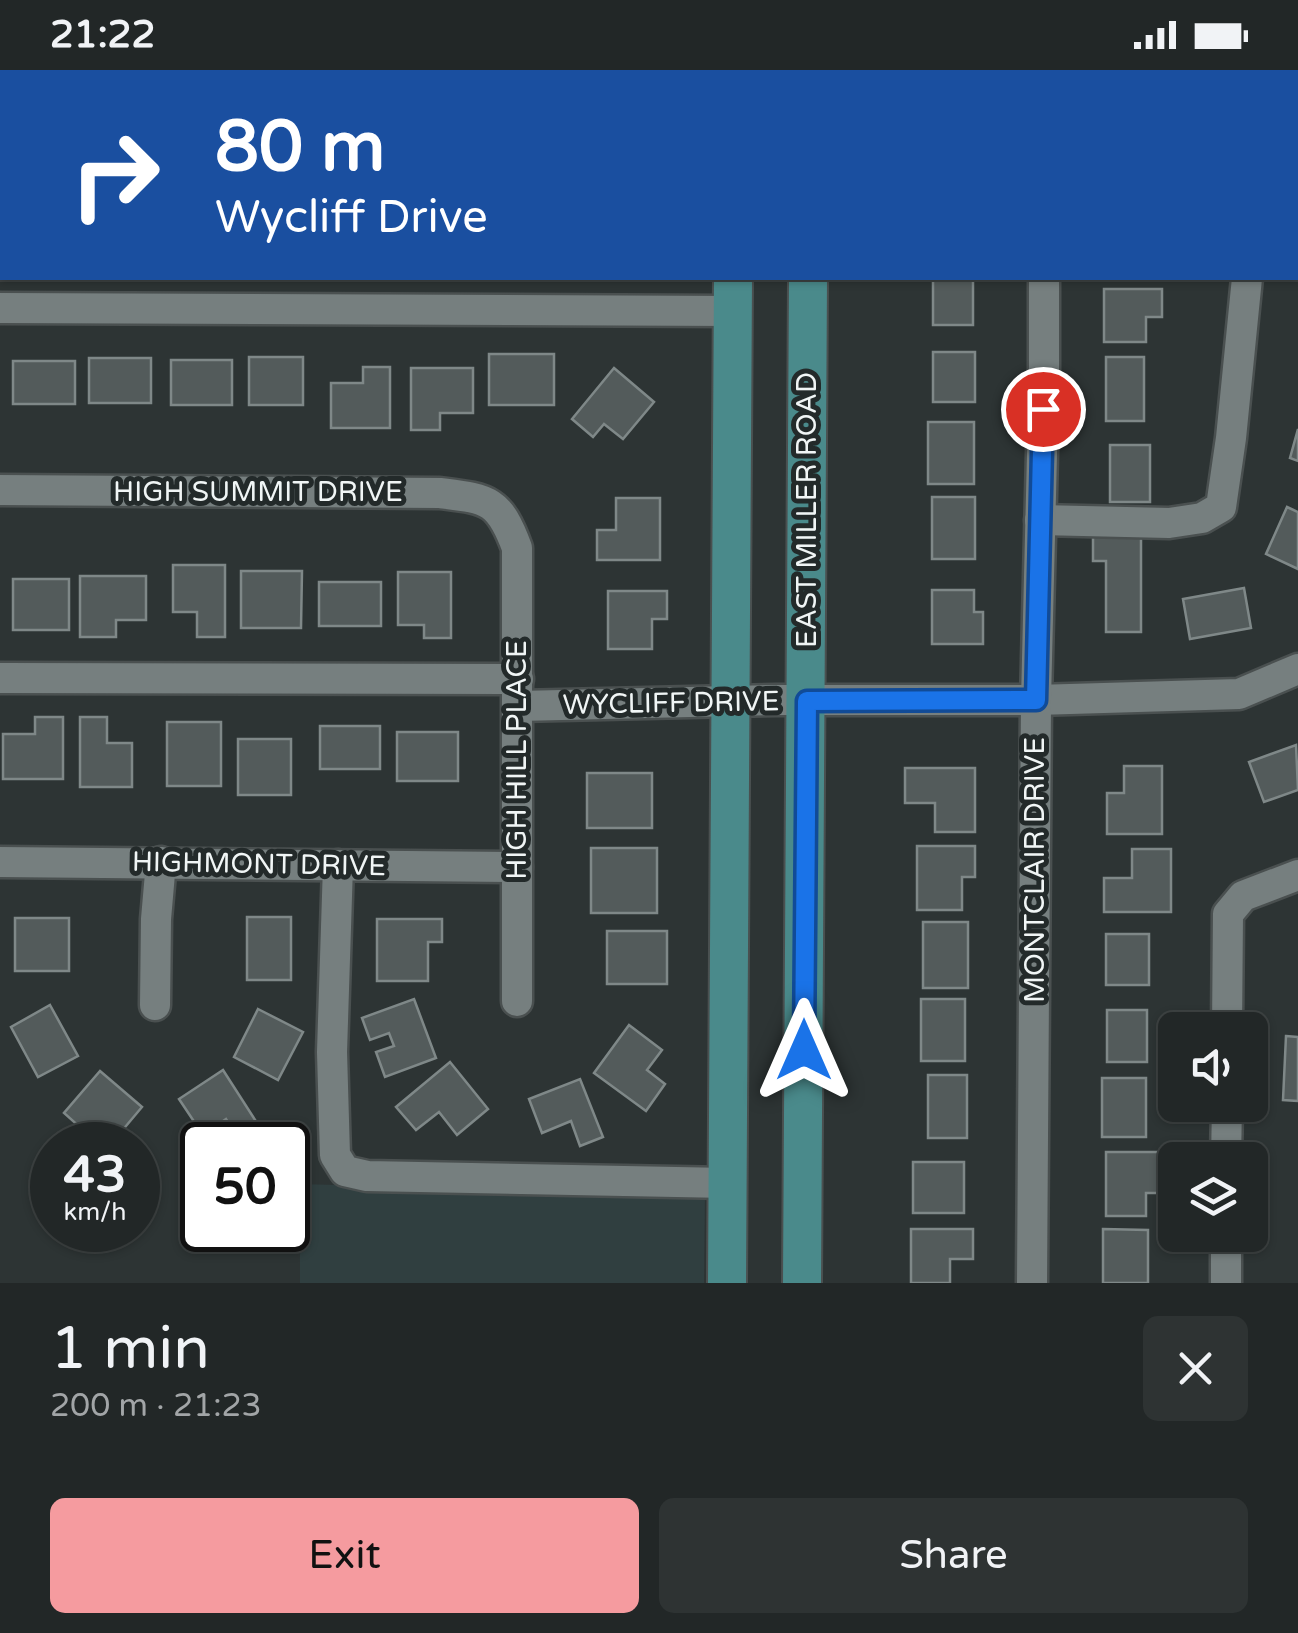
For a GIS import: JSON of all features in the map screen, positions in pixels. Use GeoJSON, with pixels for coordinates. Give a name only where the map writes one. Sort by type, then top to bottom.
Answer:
{"type":"FeatureCollection","features":[{"type":"Feature","properties":{"kind":"main road","name":"EAST MILLER ROAD"},"geometry":{"type":"LineString","coordinates":[[802,1283],[808,280]]}},
{"type":"Feature","properties":{"kind":"main road"},"geometry":{"type":"LineString","coordinates":[[727,1283],[733,294]]}},
{"type":"Feature","properties":{"kind":"street","name":"MONTCLAIR DRIVE"},"geometry":{"type":"LineString","coordinates":[[1032,1283],[1044,280]]}},
{"type":"Feature","properties":{"kind":"street"},"geometry":{"type":"LineString","coordinates":[[1040,520],[1169,523],[1202,518],[1222,507],[1246,280]]}},
{"type":"Feature","properties":{"kind":"street"},"geometry":{"type":"LineString","coordinates":[[0,308],[733,294]]}},
{"type":"Feature","properties":{"kind":"street","name":"HIGH SUMMIT DRIVE"},"geometry":{"type":"LineString","coordinates":[[0,490],[440,492],[485,499],[507,520]]}},
{"type":"Feature","properties":{"kind":"street","name":"HIGH HILL PLACE"},"geometry":{"type":"LineString","coordinates":[[507,520],[517,548],[517,1001]]}},
{"type":"Feature","properties":{"kind":"street","name":"WYCLIFF DRIVE"},"geometry":{"type":"LineString","coordinates":[[0,678],[730,702],[1036,700],[1238,694],[1298,669]]}},
{"type":"Feature","properties":{"kind":"street","name":"HIGHMONT DRIVE"},"geometry":{"type":"LineString","coordinates":[[0,862],[517,868]]}},
{"type":"Feature","properties":{"kind":"street"},"geometry":{"type":"LineString","coordinates":[[155,1005],[160,862]]}},
{"type":"Feature","properties":{"kind":"street"},"geometry":{"type":"LineString","coordinates":[[338,865],[332,1069],[335,1156],[345,1172],[367,1176],[728,1183]]}},
{"type":"Feature","properties":{"kind":"street"},"geometry":{"type":"LineString","coordinates":[[1227,1012],[1228,914],[1243,896],[1298,875]]}},
{"type":"Feature","properties":{"kind":"street"},"geometry":{"type":"LineString","coordinates":[[1226,1252],[1226,1283]]}},
{"type":"Feature","properties":{"kind":"shaded area"},"geometry":{"type":"Polygon","coordinates":[[[310,1184],[705,1195],[704,1283],[300,1283],[300,1252],[310,1252],[310,1184]]]}},
{"type":"Feature","properties":{"kind":"building"},"geometry":{"type":"Polygon","coordinates":[[[933,280],[973,280],[973,325],[933,325],[933,280]]]}},
{"type":"Feature","properties":{"kind":"building"},"geometry":{"type":"Polygon","coordinates":[[[1104,289],[1162,289],[1162,317],[1146,317],[1146,342],[1104,342],[1104,289]]]}},
{"type":"Feature","properties":{"kind":"building"},"geometry":{"type":"Polygon","coordinates":[[[933,352],[975,352],[975,402],[933,402],[933,352]]]}},
{"type":"Feature","properties":{"kind":"building"},"geometry":{"type":"Polygon","coordinates":[[[489,354],[554,354],[554,405],[489,405],[489,354]]]}},
{"type":"Feature","properties":{"kind":"building"},"geometry":{"type":"Polygon","coordinates":[[[249,357],[303,357],[303,405],[249,405],[249,357]]]}},
{"type":"Feature","properties":{"kind":"building"},"geometry":{"type":"Polygon","coordinates":[[[1106,357],[1144,357],[1144,421],[1106,421],[1106,357]]]}},
{"type":"Feature","properties":{"kind":"building"},"geometry":{"type":"Polygon","coordinates":[[[89,358],[151,358],[151,403],[89,403],[89,358]]]}},
{"type":"Feature","properties":{"kind":"building"},"geometry":{"type":"Polygon","coordinates":[[[171,360],[232,360],[232,405],[171,405],[171,360]]]}},
{"type":"Feature","properties":{"kind":"building"},"geometry":{"type":"Polygon","coordinates":[[[13,361],[75,361],[75,404],[13,404],[13,361]]]}},
{"type":"Feature","properties":{"kind":"building"},"geometry":{"type":"Polygon","coordinates":[[[363,367],[390,367],[390,428],[331,428],[331,383],[363,383],[363,367]]]}},
{"type":"Feature","properties":{"kind":"building"},"geometry":{"type":"Polygon","coordinates":[[[411,368],[473,368],[473,413],[440,413],[440,430],[411,430],[411,368]]]}},
{"type":"Feature","properties":{"kind":"building"},"geometry":{"type":"Polygon","coordinates":[[[614,368],[654,402],[623,439],[604,424],[593,437],[572,419],[614,368]]]}},
{"type":"Feature","properties":{"kind":"building"},"geometry":{"type":"Polygon","coordinates":[[[928,422],[974,422],[974,484],[928,484],[928,422]]]}},
{"type":"Feature","properties":{"kind":"building"},"geometry":{"type":"Polygon","coordinates":[[[1298,429],[1298,461],[1290,458],[1298,429]]]}},
{"type":"Feature","properties":{"kind":"building"},"geometry":{"type":"Polygon","coordinates":[[[1110,445],[1150,445],[1150,502],[1110,502],[1110,445]]]}},
{"type":"Feature","properties":{"kind":"building"},"geometry":{"type":"Polygon","coordinates":[[[932,497],[975,497],[975,559],[932,559],[932,497]]]}},
{"type":"Feature","properties":{"kind":"building"},"geometry":{"type":"Polygon","coordinates":[[[616,498],[660,498],[660,560],[597,560],[597,530],[616,530],[616,498]]]}},
{"type":"Feature","properties":{"kind":"building"},"geometry":{"type":"Polygon","coordinates":[[[1287,507],[1298,512],[1298,569],[1266,554],[1287,507]]]}},
{"type":"Feature","properties":{"kind":"building"},"geometry":{"type":"Polygon","coordinates":[[[1093,536],[1141,536],[1141,632],[1106,632],[1106,561],[1093,561],[1093,536]]]}},
{"type":"Feature","properties":{"kind":"building"},"geometry":{"type":"Polygon","coordinates":[[[173,565],[225,565],[225,637],[197,637],[197,612],[173,612],[173,565]]]}},
{"type":"Feature","properties":{"kind":"building"},"geometry":{"type":"Polygon","coordinates":[[[241,571],[302,571],[301,628],[241,628],[241,571]]]}},
{"type":"Feature","properties":{"kind":"building"},"geometry":{"type":"Polygon","coordinates":[[[398,572],[451,572],[451,638],[424,638],[424,625],[398,625],[398,572]]]}},
{"type":"Feature","properties":{"kind":"building"},"geometry":{"type":"Polygon","coordinates":[[[80,576],[146,576],[146,620],[116,620],[116,637],[80,637],[80,576]]]}},
{"type":"Feature","properties":{"kind":"building"},"geometry":{"type":"Polygon","coordinates":[[[13,579],[69,579],[69,630],[13,630],[13,579]]]}},
{"type":"Feature","properties":{"kind":"building"},"geometry":{"type":"Polygon","coordinates":[[[319,582],[381,582],[381,626],[319,626],[319,582]]]}},
{"type":"Feature","properties":{"kind":"building"},"geometry":{"type":"Polygon","coordinates":[[[1244,588],[1251,628],[1190,639],[1183,599],[1244,588]]]}},
{"type":"Feature","properties":{"kind":"building"},"geometry":{"type":"Polygon","coordinates":[[[932,590],[974,590],[974,612],[983,612],[983,644],[932,644],[932,590]]]}},
{"type":"Feature","properties":{"kind":"building"},"geometry":{"type":"Polygon","coordinates":[[[608,591],[667,591],[667,619],[652,619],[652,649],[608,649],[608,591]]]}},
{"type":"Feature","properties":{"kind":"building"},"geometry":{"type":"Polygon","coordinates":[[[35,717],[63,717],[63,779],[3,779],[3,734],[35,734],[35,717]]]}},
{"type":"Feature","properties":{"kind":"building"},"geometry":{"type":"Polygon","coordinates":[[[80,717],[107,717],[107,743],[132,743],[132,787],[80,787],[80,717]]]}},
{"type":"Feature","properties":{"kind":"building"},"geometry":{"type":"Polygon","coordinates":[[[167,722],[221,722],[221,786],[167,786],[167,722]]]}},
{"type":"Feature","properties":{"kind":"building"},"geometry":{"type":"Polygon","coordinates":[[[320,726],[380,726],[380,769],[320,769],[320,726]]]}},
{"type":"Feature","properties":{"kind":"building"},"geometry":{"type":"Polygon","coordinates":[[[397,732],[458,732],[458,781],[397,781],[397,732]]]}},
{"type":"Feature","properties":{"kind":"building"},"geometry":{"type":"Polygon","coordinates":[[[238,739],[291,739],[291,795],[238,795],[238,739]]]}},
{"type":"Feature","properties":{"kind":"building"},"geometry":{"type":"Polygon","coordinates":[[[1296,745],[1298,790],[1264,802],[1249,762],[1296,745]]]}},
{"type":"Feature","properties":{"kind":"building"},"geometry":{"type":"Polygon","coordinates":[[[1124,766],[1162,766],[1162,834],[1107,834],[1107,793],[1124,793],[1124,766]]]}},
{"type":"Feature","properties":{"kind":"building"},"geometry":{"type":"Polygon","coordinates":[[[905,768],[975,768],[975,832],[935,832],[935,803],[905,803],[905,768]]]}},
{"type":"Feature","properties":{"kind":"building"},"geometry":{"type":"Polygon","coordinates":[[[587,773],[652,773],[652,828],[587,828],[587,773]]]}},
{"type":"Feature","properties":{"kind":"building"},"geometry":{"type":"Polygon","coordinates":[[[917,846],[975,846],[975,877],[962,877],[962,910],[917,910],[917,846]]]}},
{"type":"Feature","properties":{"kind":"building"},"geometry":{"type":"Polygon","coordinates":[[[591,848],[657,848],[657,913],[591,913],[591,848]]]}},
{"type":"Feature","properties":{"kind":"building"},"geometry":{"type":"Polygon","coordinates":[[[1132,849],[1171,849],[1171,912],[1104,912],[1104,878],[1132,878],[1132,849]]]}},
{"type":"Feature","properties":{"kind":"building"},"geometry":{"type":"Polygon","coordinates":[[[247,917],[291,917],[291,980],[247,980],[247,917]]]}},
{"type":"Feature","properties":{"kind":"building"},"geometry":{"type":"Polygon","coordinates":[[[15,918],[69,918],[69,971],[15,971],[15,918]]]}},
{"type":"Feature","properties":{"kind":"building"},"geometry":{"type":"Polygon","coordinates":[[[377,919],[442,919],[442,942],[428,942],[428,981],[377,981],[377,919]]]}},
{"type":"Feature","properties":{"kind":"building"},"geometry":{"type":"Polygon","coordinates":[[[923,922],[968,922],[968,988],[923,988],[923,922]]]}},
{"type":"Feature","properties":{"kind":"building"},"geometry":{"type":"Polygon","coordinates":[[[607,931],[667,931],[667,984],[607,984],[607,931]]]}},
{"type":"Feature","properties":{"kind":"building"},"geometry":{"type":"Polygon","coordinates":[[[1106,934],[1149,934],[1149,985],[1106,985],[1106,934]]]}},
{"type":"Feature","properties":{"kind":"building"},"geometry":{"type":"Polygon","coordinates":[[[414,999],[436,1058],[385,1077],[376,1052],[394,1046],[389,1033],[370,1040],[362,1018],[414,999]]]}},
{"type":"Feature","properties":{"kind":"building"},"geometry":{"type":"Polygon","coordinates":[[[921,999],[965,999],[965,1061],[921,1061],[921,999]]]}},
{"type":"Feature","properties":{"kind":"building"},"geometry":{"type":"Polygon","coordinates":[[[50,1005],[78,1056],[38,1077],[11,1027],[50,1005]]]}},
{"type":"Feature","properties":{"kind":"building"},"geometry":{"type":"Polygon","coordinates":[[[258,1009],[303,1032],[278,1080],[234,1057],[258,1009]]]}},
{"type":"Feature","properties":{"kind":"building"},"geometry":{"type":"Polygon","coordinates":[[[1107,1010],[1147,1010],[1147,1062],[1107,1062],[1107,1010]]]}},
{"type":"Feature","properties":{"kind":"building"},"geometry":{"type":"Polygon","coordinates":[[[629,1025],[662,1050],[647,1070],[665,1084],[646,1111],[594,1073],[629,1025]]]}},
{"type":"Feature","properties":{"kind":"building"},"geometry":{"type":"Polygon","coordinates":[[[1286,1036],[1298,1037],[1298,1101],[1283,1100],[1286,1036]]]}},
{"type":"Feature","properties":{"kind":"building"},"geometry":{"type":"Polygon","coordinates":[[[450,1062],[488,1109],[457,1135],[439,1112],[416,1130],[396,1107],[450,1062]]]}},
{"type":"Feature","properties":{"kind":"building"},"geometry":{"type":"Polygon","coordinates":[[[223,1070],[256,1122],[194,1122],[179,1099],[223,1070]]]}},
{"type":"Feature","properties":{"kind":"building"},"geometry":{"type":"Polygon","coordinates":[[[100,1071],[142,1107],[129,1122],[74,1122],[64,1113],[100,1071]]]}},
{"type":"Feature","properties":{"kind":"building"},"geometry":{"type":"Polygon","coordinates":[[[928,1075],[967,1075],[967,1138],[928,1138],[928,1075]]]}},
{"type":"Feature","properties":{"kind":"building"},"geometry":{"type":"Polygon","coordinates":[[[1102,1078],[1146,1078],[1146,1137],[1102,1137],[1102,1078]]]}},
{"type":"Feature","properties":{"kind":"building"},"geometry":{"type":"Polygon","coordinates":[[[580,1079],[603,1137],[580,1146],[571,1121],[542,1133],[529,1099],[580,1079]]]}},
{"type":"Feature","properties":{"kind":"building"},"geometry":{"type":"Polygon","coordinates":[[[1106,1152],[1158,1152],[1158,1193],[1146,1193],[1146,1216],[1106,1216],[1106,1152]]]}},
{"type":"Feature","properties":{"kind":"building"},"geometry":{"type":"Polygon","coordinates":[[[913,1162],[964,1162],[964,1213],[913,1213],[913,1162]]]}},
{"type":"Feature","properties":{"kind":"building"},"geometry":{"type":"Polygon","coordinates":[[[911,1229],[973,1229],[973,1259],[950,1259],[950,1283],[911,1283],[911,1229]]]}},
{"type":"Feature","properties":{"kind":"building"},"geometry":{"type":"Polygon","coordinates":[[[1103,1229],[1148,1230],[1148,1283],[1103,1283],[1103,1229]]]}},
{"type":"Feature","properties":{"kind":"route"},"geometry":{"type":"LineString","coordinates":[[804,1050],[807,701],[1036,700],[1043,409]]}}]}
